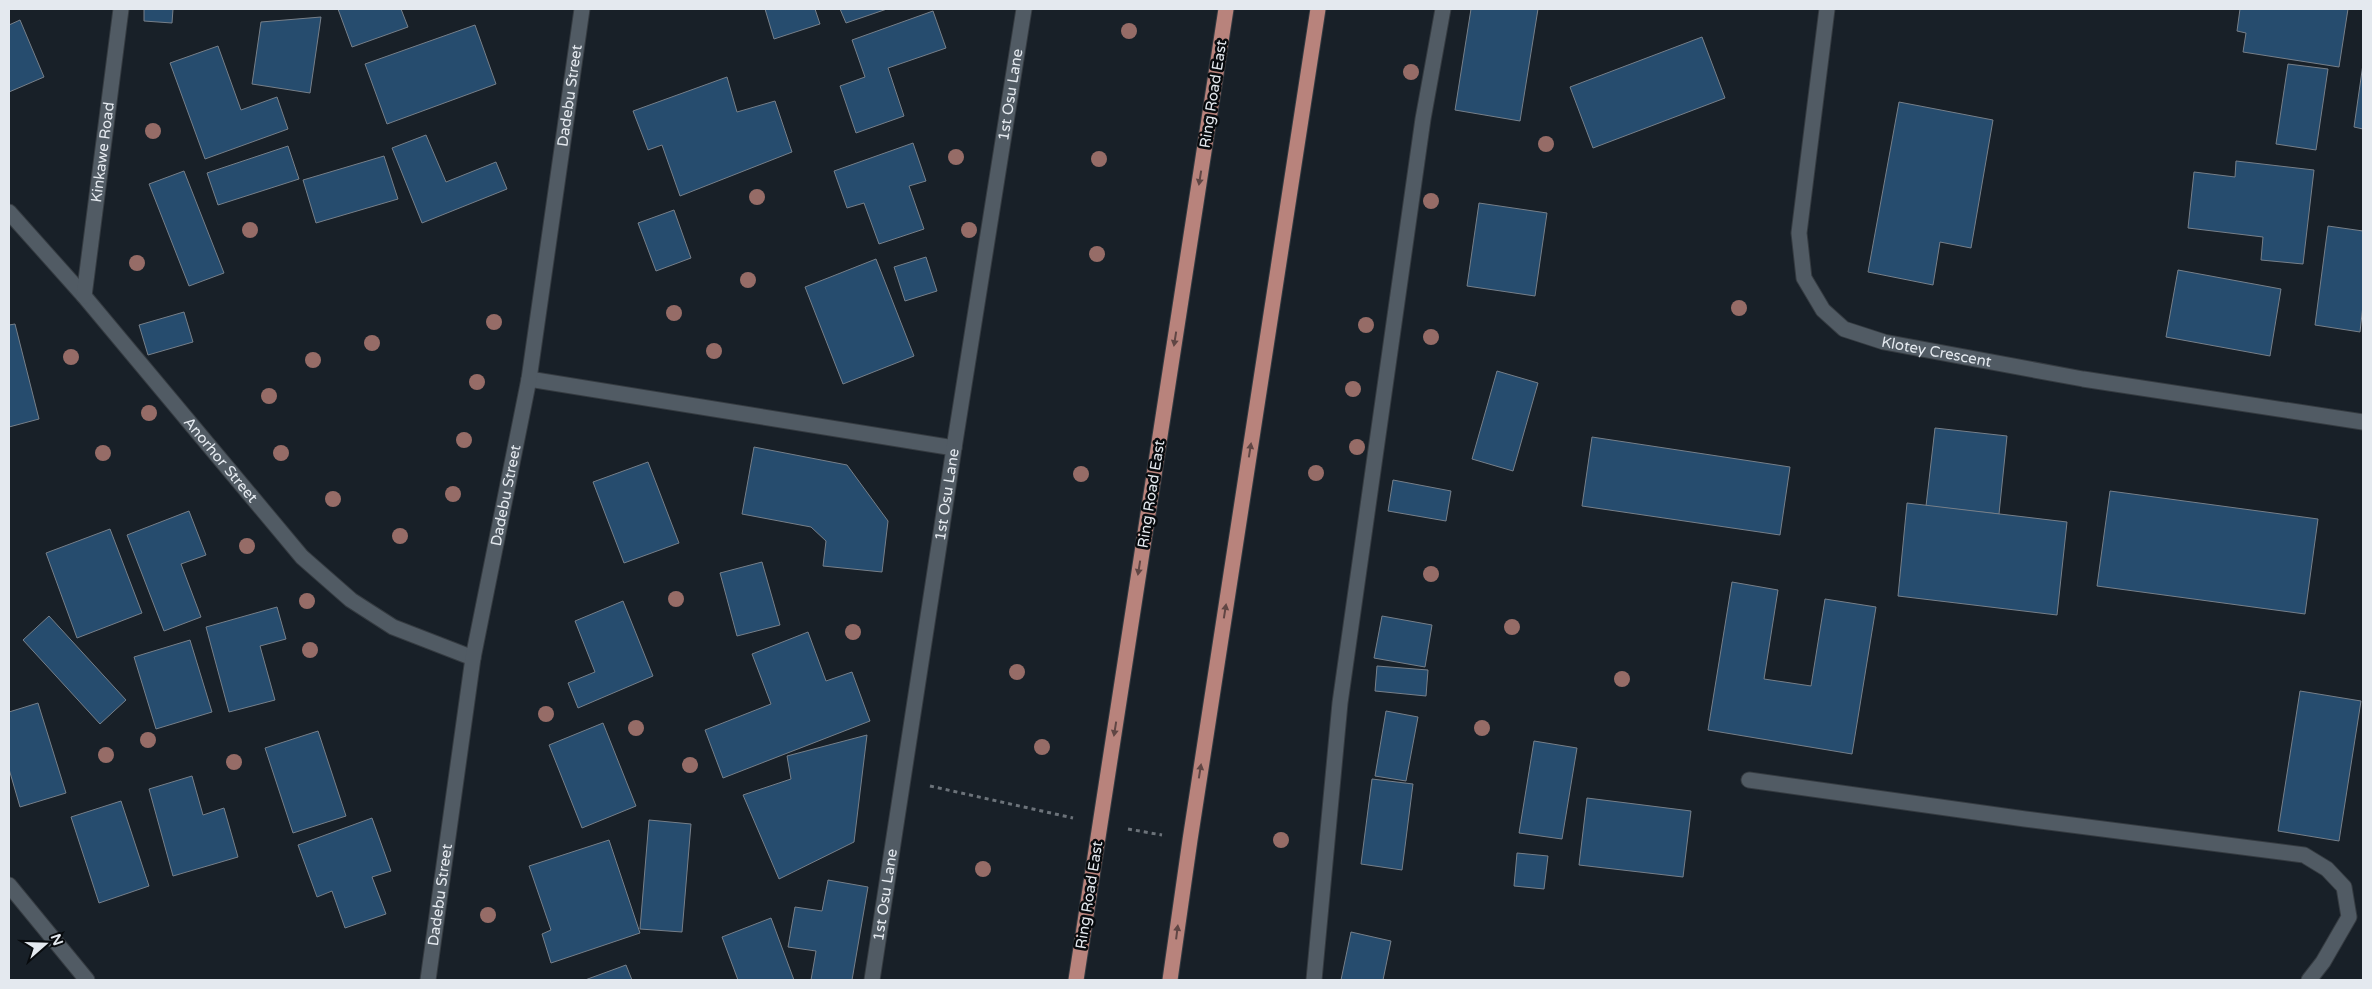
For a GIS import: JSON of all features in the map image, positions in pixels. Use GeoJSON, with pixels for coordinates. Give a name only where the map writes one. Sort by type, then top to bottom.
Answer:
{"type":"FeatureCollection","features":[{"type":"Feature","properties":{"kind":"main road","name":"Ring Road East"},"geometry":{"type":"LineString","coordinates":[[1076,980],[1226,9]]}},
{"type":"Feature","properties":{"kind":"main road"},"geometry":{"type":"LineString","coordinates":[[1170,980],[1318,9]]}},
{"type":"Feature","properties":{"kind":"street","name":"Kinkawe Road"},"geometry":{"type":"LineString","coordinates":[[84,296],[121,9]]}},
{"type":"Feature","properties":{"kind":"street","name":"Dadebu Street"},"geometry":{"type":"LineString","coordinates":[[428,980],[473,658],[530,379],[582,9]]}},
{"type":"Feature","properties":{"kind":"street","name":"1st Osu Lane"},"geometry":{"type":"LineString","coordinates":[[872,980],[1024,9]]}},
{"type":"Feature","properties":{"kind":"street"},"geometry":{"type":"LineString","coordinates":[[1314,980],[1340,703],[1423,119],[1443,9]]}},
{"type":"Feature","properties":{"kind":"street","name":"Klotey Crescent"},"geometry":{"type":"LineString","coordinates":[[1827,9],[1800,233],[1804,278],[1823,310],[1844,329],[1884,342],[2082,379],[2363,422]]}},
{"type":"Feature","properties":{"kind":"street","name":"Anorhor Street"},"geometry":{"type":"LineString","coordinates":[[9,212],[84,296],[302,557],[351,600],[393,627],[473,658]]}},
{"type":"Feature","properties":{"kind":"street"},"geometry":{"type":"LineString","coordinates":[[530,379],[954,448]]}},
{"type":"Feature","properties":{"kind":"street"},"geometry":{"type":"LineString","coordinates":[[1749,780],[2025,819],[2304,855],[2327,869],[2344,887],[2349,917],[2323,962],[2309,980]]}},
{"type":"Feature","properties":{"kind":"street"},"geometry":{"type":"LineString","coordinates":[[9,885],[87,980]]}},
{"type":"Feature","properties":{"kind":"path"},"geometry":{"type":"LineString","coordinates":[[903,780],[1100,824],[1190,840]]}},
{"type":"Feature","properties":{"kind":"building"},"geometry":{"type":"Polygon","coordinates":[[[144,9],[173,9],[172,23],[144,21],[144,9]]]}},
{"type":"Feature","properties":{"kind":"building"},"geometry":{"type":"Polygon","coordinates":[[[338,9],[401,9],[408,27],[352,47],[338,9]]]}},
{"type":"Feature","properties":{"kind":"building"},"geometry":{"type":"Polygon","coordinates":[[[765,9],[815,9],[820,24],[774,39],[765,9]]]}},
{"type":"Feature","properties":{"kind":"building"},"geometry":{"type":"Polygon","coordinates":[[[840,9],[887,9],[846,23],[840,9]]]}},
{"type":"Feature","properties":{"kind":"building"},"geometry":{"type":"Polygon","coordinates":[[[1471,9],[1538,9],[1520,121],[1455,110],[1471,9]]]}},
{"type":"Feature","properties":{"kind":"building"},"geometry":{"type":"Polygon","coordinates":[[[2240,9],[2348,9],[2339,67],[2243,52],[2246,33],[2237,31],[2240,9]]]}},
{"type":"Feature","properties":{"kind":"building"},"geometry":{"type":"Polygon","coordinates":[[[933,11],[946,48],[888,68],[904,116],[856,133],[840,86],[865,77],[852,40],[933,11]]]}},
{"type":"Feature","properties":{"kind":"building"},"geometry":{"type":"Polygon","coordinates":[[[321,17],[310,93],[252,84],[261,22],[321,17]]]}},
{"type":"Feature","properties":{"kind":"building"},"geometry":{"type":"Polygon","coordinates":[[[20,20],[44,77],[9,92],[9,25],[20,20]]]}},
{"type":"Feature","properties":{"kind":"building"},"geometry":{"type":"Polygon","coordinates":[[[475,25],[496,84],[387,124],[365,64],[475,25]]]}},
{"type":"Feature","properties":{"kind":"building"},"geometry":{"type":"Polygon","coordinates":[[[1702,37],[1725,98],[1593,148],[1570,87],[1702,37]]]}},
{"type":"Feature","properties":{"kind":"building"},"geometry":{"type":"Polygon","coordinates":[[[218,46],[241,110],[277,97],[288,129],[205,159],[170,63],[218,46]]]}},
{"type":"Feature","properties":{"kind":"building"},"geometry":{"type":"Polygon","coordinates":[[[2288,64],[2328,69],[2316,150],[2276,144],[2288,64]]]}},
{"type":"Feature","properties":{"kind":"building"},"geometry":{"type":"Polygon","coordinates":[[[2363,64],[2363,129],[2354,127],[2363,64]]]}},
{"type":"Feature","properties":{"kind":"building"},"geometry":{"type":"Polygon","coordinates":[[[727,77],[737,112],[775,101],[792,152],[680,196],[662,145],[648,150],[633,111],[727,77]]]}},
{"type":"Feature","properties":{"kind":"building"},"geometry":{"type":"Polygon","coordinates":[[[1899,102],[1993,120],[1971,248],[1940,242],[1933,285],[1868,272],[1899,102]]]}},
{"type":"Feature","properties":{"kind":"building"},"geometry":{"type":"Polygon","coordinates":[[[426,135],[446,182],[496,162],[507,189],[422,223],[392,148],[426,135]]]}},
{"type":"Feature","properties":{"kind":"building"},"geometry":{"type":"Polygon","coordinates":[[[913,143],[926,181],[909,186],[924,229],[879,244],[864,203],[847,208],[834,171],[913,143]]]}},
{"type":"Feature","properties":{"kind":"building"},"geometry":{"type":"Polygon","coordinates":[[[288,146],[299,179],[218,205],[207,173],[288,146]]]}},
{"type":"Feature","properties":{"kind":"building"},"geometry":{"type":"Polygon","coordinates":[[[384,156],[398,199],[316,223],[303,180],[384,156]]]}},
{"type":"Feature","properties":{"kind":"building"},"geometry":{"type":"Polygon","coordinates":[[[2236,161],[2314,170],[2303,264],[2261,260],[2263,237],[2188,228],[2194,172],[2235,177],[2236,161]]]}},
{"type":"Feature","properties":{"kind":"building"},"geometry":{"type":"Polygon","coordinates":[[[184,171],[224,273],[189,286],[149,184],[184,171]]]}},
{"type":"Feature","properties":{"kind":"building"},"geometry":{"type":"Polygon","coordinates":[[[1479,203],[1547,213],[1535,296],[1467,286],[1479,203]]]}},
{"type":"Feature","properties":{"kind":"building"},"geometry":{"type":"Polygon","coordinates":[[[674,210],[691,258],[656,271],[638,223],[674,210]]]}},
{"type":"Feature","properties":{"kind":"building"},"geometry":{"type":"Polygon","coordinates":[[[2328,226],[2363,231],[2363,305],[2360,332],[2315,325],[2328,226]]]}},
{"type":"Feature","properties":{"kind":"building"},"geometry":{"type":"Polygon","coordinates":[[[926,257],[937,291],[905,301],[894,267],[926,257]]]}},
{"type":"Feature","properties":{"kind":"building"},"geometry":{"type":"Polygon","coordinates":[[[876,259],[914,356],[843,384],[805,287],[876,259]]]}},
{"type":"Feature","properties":{"kind":"building"},"geometry":{"type":"Polygon","coordinates":[[[2178,270],[2281,289],[2270,356],[2166,337],[2178,270]]]}},
{"type":"Feature","properties":{"kind":"building"},"geometry":{"type":"Polygon","coordinates":[[[184,312],[193,342],[148,355],[139,325],[184,312]]]}},
{"type":"Feature","properties":{"kind":"building"},"geometry":{"type":"Polygon","coordinates":[[[15,324],[39,419],[9,427],[9,325],[15,324]]]}},
{"type":"Feature","properties":{"kind":"building"},"geometry":{"type":"Polygon","coordinates":[[[1497,371],[1538,383],[1513,471],[1472,459],[1497,371]]]}},
{"type":"Feature","properties":{"kind":"building"},"geometry":{"type":"Polygon","coordinates":[[[1935,428],[2007,436],[1999,514],[1926,506],[1935,428]]]}},
{"type":"Feature","properties":{"kind":"building"},"geometry":{"type":"Polygon","coordinates":[[[1592,437],[1790,467],[1780,535],[1582,506],[1592,437]]]}},
{"type":"Feature","properties":{"kind":"building"},"geometry":{"type":"Polygon","coordinates":[[[754,447],[847,465],[888,521],[882,572],[823,566],[826,541],[811,527],[742,514],[754,447]]]}},
{"type":"Feature","properties":{"kind":"building"},"geometry":{"type":"Polygon","coordinates":[[[648,462],[679,543],[624,563],[593,482],[648,462]]]}},
{"type":"Feature","properties":{"kind":"building"},"geometry":{"type":"Polygon","coordinates":[[[1393,480],[1451,491],[1446,521],[1388,511],[1393,480]]]}},
{"type":"Feature","properties":{"kind":"building"},"geometry":{"type":"Polygon","coordinates":[[[2110,491],[2318,519],[2305,614],[2097,586],[2110,491]]]}},
{"type":"Feature","properties":{"kind":"building"},"geometry":{"type":"Polygon","coordinates":[[[1907,503],[2067,522],[2057,615],[1898,596],[1907,503]]]}},
{"type":"Feature","properties":{"kind":"building"},"geometry":{"type":"Polygon","coordinates":[[[189,511],[206,555],[181,564],[201,617],[164,631],[127,535],[189,511]]]}},
{"type":"Feature","properties":{"kind":"building"},"geometry":{"type":"Polygon","coordinates":[[[110,529],[142,613],[77,638],[46,553],[110,529]]]}},
{"type":"Feature","properties":{"kind":"building"},"geometry":{"type":"Polygon","coordinates":[[[762,562],[780,625],[737,636],[720,573],[762,562]]]}},
{"type":"Feature","properties":{"kind":"building"},"geometry":{"type":"Polygon","coordinates":[[[1732,582],[1778,590],[1764,679],[1811,686],[1825,599],[1876,607],[1852,754],[1708,730],[1732,582]]]}},
{"type":"Feature","properties":{"kind":"building"},"geometry":{"type":"Polygon","coordinates":[[[623,601],[653,676],[578,708],[568,683],[595,672],[575,621],[623,601]]]}},
{"type":"Feature","properties":{"kind":"building"},"geometry":{"type":"Polygon","coordinates":[[[277,607],[286,639],[260,646],[275,700],[229,712],[206,627],[277,607]]]}},
{"type":"Feature","properties":{"kind":"building"},"geometry":{"type":"Polygon","coordinates":[[[49,616],[126,700],[100,724],[23,640],[49,616]]]}},
{"type":"Feature","properties":{"kind":"building"},"geometry":{"type":"Polygon","coordinates":[[[1382,616],[1432,625],[1425,667],[1374,658],[1382,616]]]}},
{"type":"Feature","properties":{"kind":"building"},"geometry":{"type":"Polygon","coordinates":[[[808,632],[826,681],[852,672],[870,721],[723,778],[705,730],[771,704],[752,654],[808,632]]]}},
{"type":"Feature","properties":{"kind":"building"},"geometry":{"type":"Polygon","coordinates":[[[190,640],[212,712],[156,729],[134,657],[190,640]]]}},
{"type":"Feature","properties":{"kind":"building"},"geometry":{"type":"Polygon","coordinates":[[[1377,666],[1428,670],[1426,696],[1375,691],[1377,666]]]}},
{"type":"Feature","properties":{"kind":"building"},"geometry":{"type":"Polygon","coordinates":[[[2300,691],[2361,701],[2339,841],[2278,831],[2300,691]]]}},
{"type":"Feature","properties":{"kind":"building"},"geometry":{"type":"Polygon","coordinates":[[[38,703],[66,793],[20,807],[9,769],[9,712],[38,703]]]}},
{"type":"Feature","properties":{"kind":"building"},"geometry":{"type":"Polygon","coordinates":[[[1386,711],[1418,717],[1406,781],[1375,776],[1386,711]]]}},
{"type":"Feature","properties":{"kind":"building"},"geometry":{"type":"Polygon","coordinates":[[[603,723],[636,806],[582,828],[549,745],[603,723]]]}},
{"type":"Feature","properties":{"kind":"building"},"geometry":{"type":"Polygon","coordinates":[[[318,731],[346,816],[293,833],[265,748],[318,731]]]}},
{"type":"Feature","properties":{"kind":"building"},"geometry":{"type":"Polygon","coordinates":[[[867,735],[854,842],[779,879],[743,795],[791,779],[787,756],[867,735]]]}},
{"type":"Feature","properties":{"kind":"building"},"geometry":{"type":"Polygon","coordinates":[[[1534,741],[1577,748],[1562,839],[1519,833],[1534,741]]]}},
{"type":"Feature","properties":{"kind":"building"},"geometry":{"type":"Polygon","coordinates":[[[192,776],[203,815],[224,808],[238,857],[173,876],[149,789],[192,776]]]}},
{"type":"Feature","properties":{"kind":"building"},"geometry":{"type":"Polygon","coordinates":[[[1372,779],[1413,784],[1402,870],[1361,864],[1372,779]]]}},
{"type":"Feature","properties":{"kind":"building"},"geometry":{"type":"Polygon","coordinates":[[[1587,798],[1691,811],[1683,877],[1579,865],[1587,798]]]}},
{"type":"Feature","properties":{"kind":"building"},"geometry":{"type":"Polygon","coordinates":[[[121,801],[149,886],[99,903],[71,817],[121,801]]]}},
{"type":"Feature","properties":{"kind":"building"},"geometry":{"type":"Polygon","coordinates":[[[372,818],[391,871],[372,877],[386,914],[345,928],[332,891],[317,897],[298,845],[372,818]]]}},
{"type":"Feature","properties":{"kind":"building"},"geometry":{"type":"Polygon","coordinates":[[[649,820],[691,824],[682,932],[640,929],[649,820]]]}},
{"type":"Feature","properties":{"kind":"building"},"geometry":{"type":"Polygon","coordinates":[[[609,840],[640,933],[551,963],[542,934],[551,930],[529,866],[609,840]]]}},
{"type":"Feature","properties":{"kind":"building"},"geometry":{"type":"Polygon","coordinates":[[[1517,853],[1548,856],[1544,889],[1514,886],[1517,853]]]}},
{"type":"Feature","properties":{"kind":"building"},"geometry":{"type":"Polygon","coordinates":[[[828,880],[868,887],[852,980],[811,980],[816,951],[788,947],[795,907],[822,911],[828,880]]]}},
{"type":"Feature","properties":{"kind":"building"},"geometry":{"type":"Polygon","coordinates":[[[771,918],[794,980],[738,980],[722,937],[771,918]]]}},
{"type":"Feature","properties":{"kind":"building"},"geometry":{"type":"Polygon","coordinates":[[[1351,932],[1391,941],[1383,980],[1341,980],[1351,932]]]}},
{"type":"Feature","properties":{"kind":"building"},"geometry":{"type":"Polygon","coordinates":[[[626,965],[632,980],[585,980],[626,965]]]}}]}
